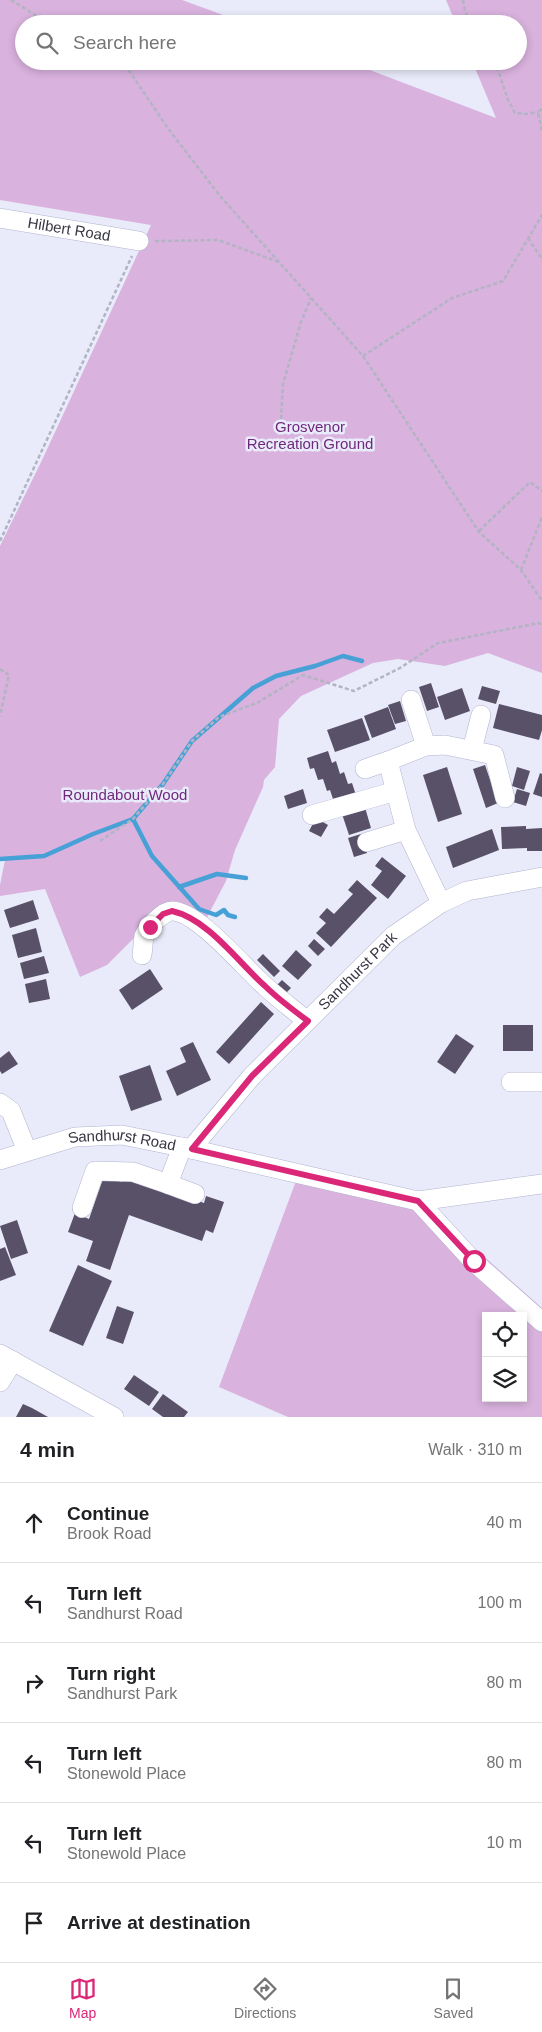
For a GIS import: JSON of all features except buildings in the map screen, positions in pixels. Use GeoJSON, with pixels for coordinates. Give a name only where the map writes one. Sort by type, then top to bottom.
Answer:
{"type":"FeatureCollection","features":[{"type":"Feature","properties":{"kind":"street","name":"Hilbert Road"},"geometry":{"type":"LineString","coordinates":[[0,218],[139,241]]}},
{"type":"Feature","properties":{"kind":"street"},"geometry":{"type":"LineString","coordinates":[[412,700],[426,746]]}},
{"type":"Feature","properties":{"kind":"street"},"geometry":{"type":"LineString","coordinates":[[472,750],[482,714]]}},
{"type":"Feature","properties":{"kind":"street"},"geometry":{"type":"LineString","coordinates":[[365,769],[426,746],[445,745],[472,750],[494,755],[505,798]]}},
{"type":"Feature","properties":{"kind":"street"},"geometry":{"type":"LineString","coordinates":[[388,761],[406,830],[441,903]]}},
{"type":"Feature","properties":{"kind":"street"},"geometry":{"type":"LineString","coordinates":[[312,815],[396,791]]}},
{"type":"Feature","properties":{"kind":"street"},"geometry":{"type":"LineString","coordinates":[[367,842],[406,830]]}},
{"type":"Feature","properties":{"kind":"street","name":"Sandhurst Park"},"geometry":{"type":"LineString","coordinates":[[168,1184],[187,1148],[252,1076],[393,936],[441,903],[467,891],[542,877]]}},
{"type":"Feature","properties":{"kind":"street"},"geometry":{"type":"LineString","coordinates":[[142,955],[145,935],[157,921],[167,912],[182,913],[204,928],[266,987],[308,1021]]}},
{"type":"Feature","properties":{"kind":"street"},"geometry":{"type":"LineString","coordinates":[[511,1082],[542,1082]]}},
{"type":"Feature","properties":{"kind":"street"},"geometry":{"type":"LineString","coordinates":[[0,1103],[11,1111],[27,1152]]}},
{"type":"Feature","properties":{"kind":"street","name":"Sandhurst Road"},"geometry":{"type":"LineString","coordinates":[[0,1160],[75,1136],[122,1135],[418,1201],[542,1184]]}},
{"type":"Feature","properties":{"kind":"street"},"geometry":{"type":"LineString","coordinates":[[82,1208],[95,1171],[134,1172],[195,1194]]}},
{"type":"Feature","properties":{"kind":"street"},"geometry":{"type":"LineString","coordinates":[[418,1201],[474,1261],[542,1322]]}},
{"type":"Feature","properties":{"kind":"street"},"geometry":{"type":"LineString","coordinates":[[0,1382],[6,1357],[114,1417]]}},
{"type":"Feature","properties":{"kind":"path"},"geometry":{"type":"LineString","coordinates":[[11,0],[35,15]]}},
{"type":"Feature","properties":{"kind":"path"},"geometry":{"type":"LineString","coordinates":[[463,0],[466,15]]}},
{"type":"Feature","properties":{"kind":"path"},"geometry":{"type":"LineString","coordinates":[[127,70],[130,72],[167,127],[220,196],[363,356],[479,532],[521,570],[542,601]]}},
{"type":"Feature","properties":{"kind":"path"},"geometry":{"type":"LineString","coordinates":[[498,70],[508,100],[515,112],[526,114],[538,112],[542,109]]}},
{"type":"Feature","properties":{"kind":"path"},"geometry":{"type":"LineString","coordinates":[[538,112],[542,132]]}},
{"type":"Feature","properties":{"kind":"path"},"geometry":{"type":"LineString","coordinates":[[363,356],[452,298],[503,281],[542,216]]}},
{"type":"Feature","properties":{"kind":"path"},"geometry":{"type":"LineString","coordinates":[[528,238],[542,258]]}},
{"type":"Feature","properties":{"kind":"path"},"geometry":{"type":"LineString","coordinates":[[0,542],[139,241],[218,240],[280,262]]}},
{"type":"Feature","properties":{"kind":"path"},"geometry":{"type":"LineString","coordinates":[[281,419],[284,384],[301,322],[311,298]]}},
{"type":"Feature","properties":{"kind":"path"},"geometry":{"type":"LineString","coordinates":[[479,532],[530,482],[542,490]]}},
{"type":"Feature","properties":{"kind":"path"},"geometry":{"type":"LineString","coordinates":[[521,570],[542,517]]}},
{"type":"Feature","properties":{"kind":"path"},"geometry":{"type":"LineString","coordinates":[[100,841],[133,819],[163,784],[192,741],[219,716],[257,703],[303,675],[354,691],[400,668],[438,643],[539,623],[542,625]]}},
{"type":"Feature","properties":{"kind":"path"},"geometry":{"type":"LineString","coordinates":[[0,669],[9,676],[0,716]]}},
{"type":"Feature","properties":{"kind":"green space","name":"Grosvenor Recreation Ground"},"geometry":{"type":"Polygon","coordinates":[[[0,0],[182,0],[223,15],[15,15],[15,70],[370,70],[496,118],[476,70],[527,70],[527,15],[452,15],[446,0],[542,0],[542,673],[488,653],[445,666],[398,659],[373,663],[301,696],[279,719],[275,767],[264,780],[263,787],[235,850],[226,881],[204,923],[154,918],[107,965],[80,977],[45,889],[0,896],[0,885],[5,860],[0,859],[0,546],[151,225],[0,200],[0,0]]]}},
{"type":"Feature","properties":{"kind":"green space"},"geometry":{"type":"Polygon","coordinates":[[[296,1181],[428,1207],[542,1308],[542,1417],[288,1417],[219,1387],[296,1181]]]}},
{"type":"Feature","properties":{"kind":"waterway"},"geometry":{"type":"LineString","coordinates":[[0,859],[44,856],[93,834],[133,819],[163,784],[192,741],[253,688],[276,676],[315,666],[343,656],[362,661]]}},
{"type":"Feature","properties":{"kind":"waterway"},"geometry":{"type":"LineString","coordinates":[[133,819],[152,856],[199,909],[216,915],[224,910],[228,915],[235,917]]}},
{"type":"Feature","properties":{"kind":"waterway"},"geometry":{"type":"LineString","coordinates":[[179,887],[217,874],[246,878]]}},
{"type":"Feature","properties":{"kind":"route"},"geometry":{"type":"LineString","coordinates":[[150,927],[167,912],[182,913],[192,918],[217,939],[266,987],[308,1021],[252,1076],[192,1149],[418,1201],[474,1261]]}},
{"type":"Feature","properties":{"kind":"park label","name":"Roundabout Wood"},"geometry":{"type":"Point","coordinates":[125,795]}}]}
